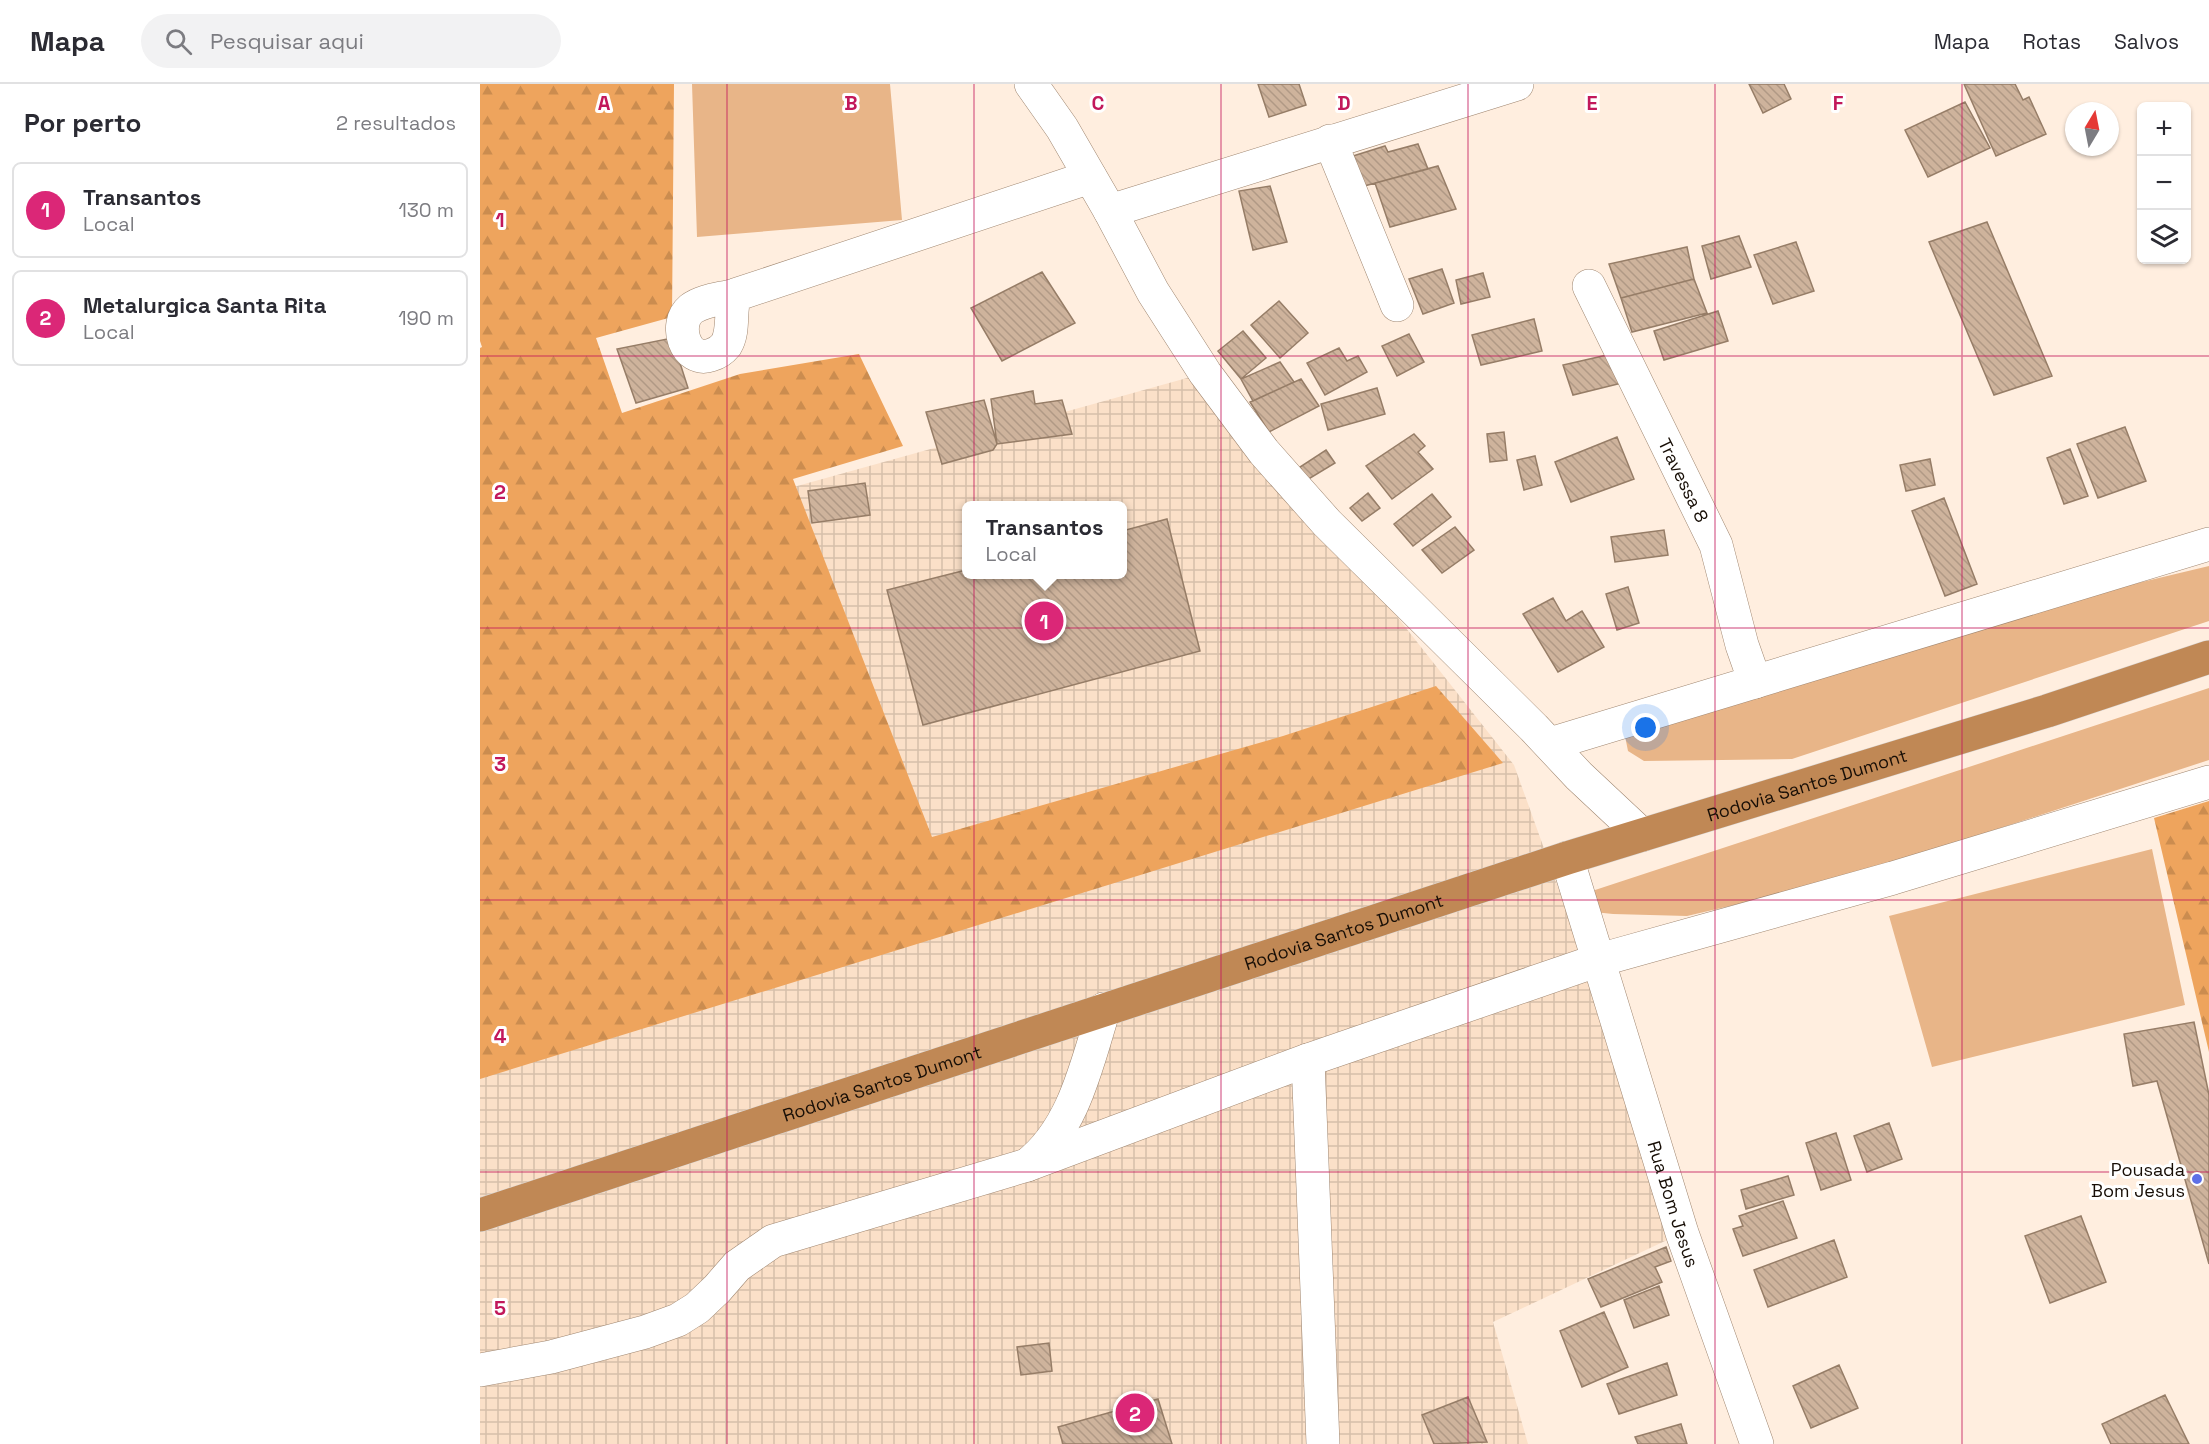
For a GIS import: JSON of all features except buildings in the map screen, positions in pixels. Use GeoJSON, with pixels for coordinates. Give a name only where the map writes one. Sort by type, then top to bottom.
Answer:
{"type":"FeatureCollection","features":[{"type":"Feature","properties":{"kind":"highway","name":"Rodovia Santos Dumont"},"geometry":{"type":"LineString","coordinates":[[480,1215],[1567,858],[2047,711],[2209,657]]}},
{"type":"Feature","properties":{"kind":"street"},"geometry":{"type":"LineString","coordinates":[[1031,84],[1062,128],[1153,292],[1205,373],[1264,452],[1327,523],[1550,744],[1579,776],[1642,835]]}},
{"type":"Feature","properties":{"kind":"street"},"geometry":{"type":"LineString","coordinates":[[1110,211],[1517,84]]}},
{"type":"Feature","properties":{"kind":"street"},"geometry":{"type":"LineString","coordinates":[[1330,141],[1397,305]]}},
{"type":"Feature","properties":{"kind":"street"},"geometry":{"type":"LineString","coordinates":[[735,295],[1090,177]]}},
{"type":"Feature","properties":{"kind":"street","name":"Travessa 8"},"geometry":{"type":"LineString","coordinates":[[1589,286],[1716,545],[1742,645],[1755,682]]}},
{"type":"Feature","properties":{"kind":"street"},"geometry":{"type":"LineString","coordinates":[[1550,744],[2209,544]]}},
{"type":"Feature","properties":{"kind":"street"},"geometry":{"type":"LineString","coordinates":[[480,1370],[551,1357],[645,1332],[678,1320],[697,1308],[737,1266],[773,1241],[1026,1165],[1308,1060],[1599,960],[1893,878],[2209,782]]}},
{"type":"Feature","properties":{"kind":"street","name":"Rua Bom Jesus"},"geometry":{"type":"LineString","coordinates":[[1567,858],[1682,1233],[1757,1444]]}},
{"type":"Feature","properties":{"kind":"street"},"geometry":{"type":"LineString","coordinates":[[1026,1165],[1042,1153],[1070,1110],[1104,1009]]}},
{"type":"Feature","properties":{"kind":"street"},"geometry":{"type":"LineString","coordinates":[[1308,1060],[1323,1444]]}},
{"type":"Feature","properties":{"kind":"shaded area"},"geometry":{"type":"Polygon","coordinates":[[[692,84],[890,84],[902,220],[697,237],[692,84]]]}},
{"type":"Feature","properties":{"kind":"shaded area"},"geometry":{"type":"Polygon","coordinates":[[[1205,373],[1514,765],[1682,1233],[1493,1322],[1528,1444],[480,1444],[480,574],[1205,373]]]}},
{"type":"Feature","properties":{"kind":"shaded area"},"geometry":{"type":"Polygon","coordinates":[[[2209,566],[2209,621],[1792,759],[1644,761],[1628,751],[1625,736],[2117,588],[2209,566]]]}},
{"type":"Feature","properties":{"kind":"shaded area"},"geometry":{"type":"Polygon","coordinates":[[[2209,688],[2209,760],[1881,867],[1802,889],[1687,916],[1594,912],[1592,891],[2209,688]]]}},
{"type":"Feature","properties":{"kind":"shaded area"},"geometry":{"type":"Polygon","coordinates":[[[2152,849],[2185,1005],[1932,1067],[1889,916],[2152,849]]]}},
{"type":"Feature","properties":{"kind":"green space"},"geometry":{"type":"Polygon","coordinates":[[[480,84],[674,84],[672,317],[596,338],[622,413],[740,374],[859,354],[903,446],[793,479],[932,837],[1283,736],[1436,686],[1503,763],[480,1079],[480,348],[482,347],[480,341],[480,84]]]}},
{"type":"Feature","properties":{"kind":"green space"},"geometry":{"type":"Polygon","coordinates":[[[2209,801],[2209,1052],[2154,818],[2209,801]]]}},
{"type":"Feature","properties":{"kind":"place","name":"Transantos"},"geometry":{"type":"Point","coordinates":[1044,621]}},
{"type":"Feature","properties":{"kind":"place","name":"Pousada Bom Jesus"},"geometry":{"type":"Point","coordinates":[2197,1179]}},
{"type":"Feature","properties":{"kind":"place","name":"Metalurgica Santa Rita"},"geometry":{"type":"Point","coordinates":[1135,1413]}}]}
